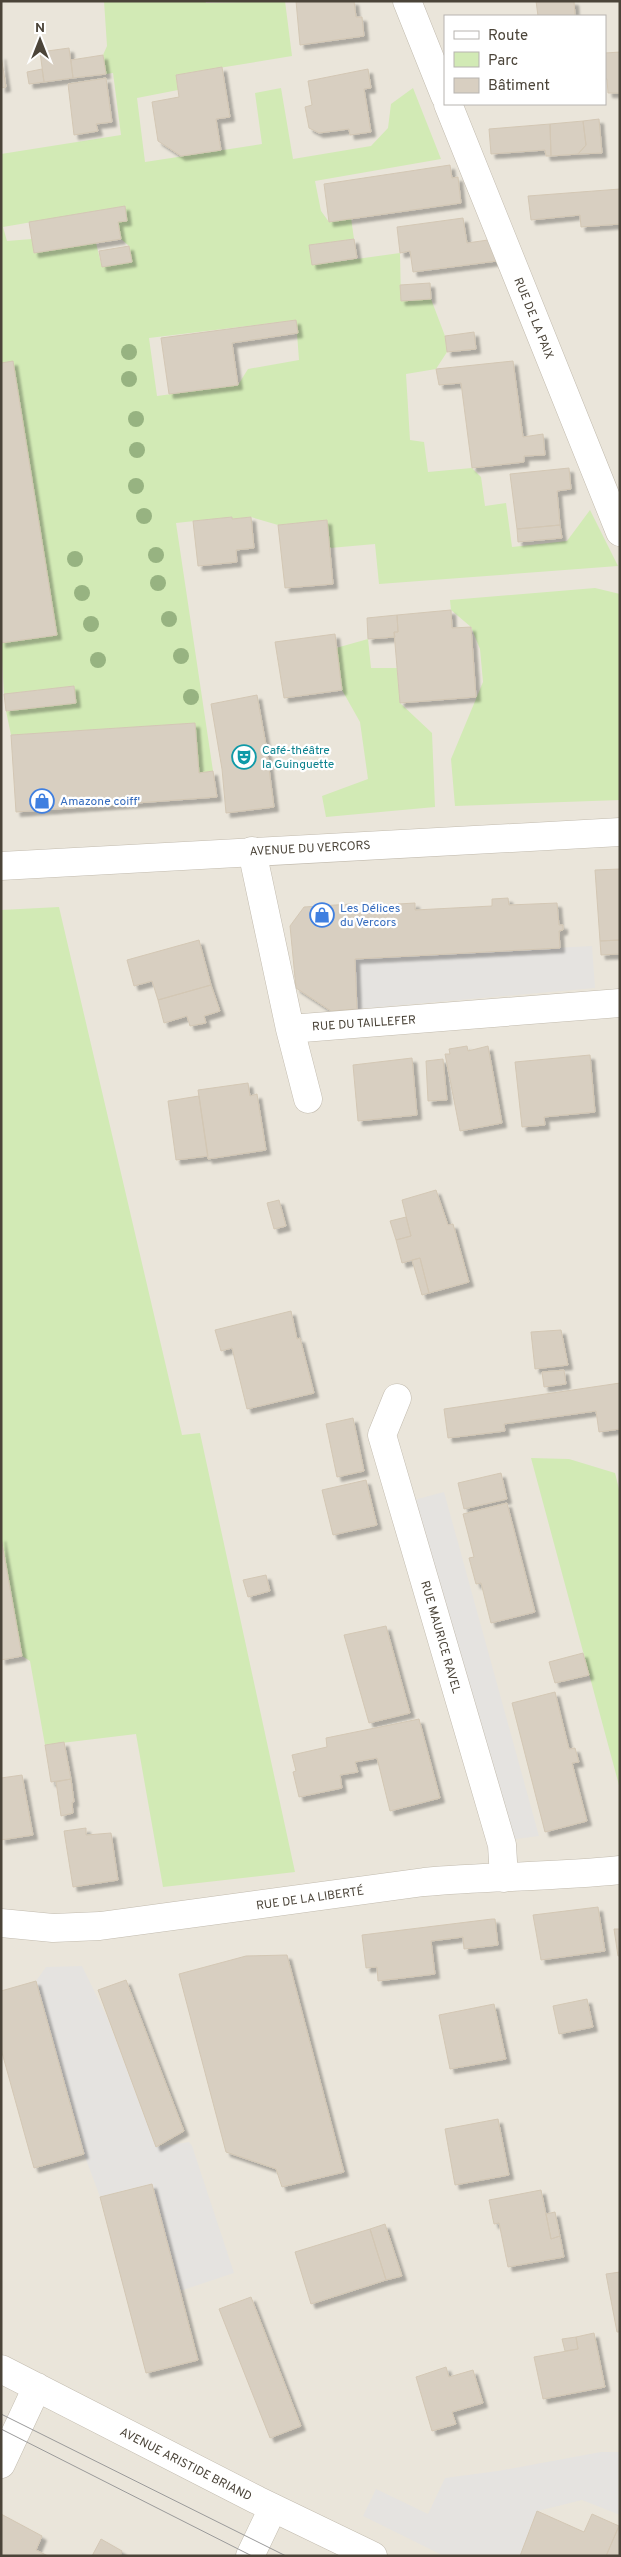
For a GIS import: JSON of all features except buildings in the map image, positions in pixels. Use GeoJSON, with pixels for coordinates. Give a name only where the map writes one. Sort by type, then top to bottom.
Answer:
{"type":"FeatureCollection","features":[{"type":"Feature","properties":{"kind":"street"},"geometry":{"type":"LineString","coordinates":[[407,1],[444,94]]}},
{"type":"Feature","properties":{"kind":"street","name":"RUE DE LA PAIX"},"geometry":{"type":"LineString","coordinates":[[448,105],[620,532]]}},
{"type":"Feature","properties":{"kind":"street","name":"AVENUE DU VERCORS"},"geometry":{"type":"LineString","coordinates":[[1,866],[620,832]]}},
{"type":"Feature","properties":{"kind":"street"},"geometry":{"type":"LineString","coordinates":[[252,851],[290,1029],[308,1100]]}},
{"type":"Feature","properties":{"kind":"street","name":"RUE DU TAILLEFER"},"geometry":{"type":"LineString","coordinates":[[290,1029],[620,1003]]}},
{"type":"Feature","properties":{"kind":"street","name":"RUE MAURICE RAVEL"},"geometry":{"type":"LineString","coordinates":[[396,1398],[382,1435],[502,1845],[504,1878]]}},
{"type":"Feature","properties":{"kind":"street","name":"RUE DE LA LIBERTÉ"},"geometry":{"type":"LineString","coordinates":[[1,1923],[53,1928],[100,1926],[424,1882],[620,1870]]}},
{"type":"Feature","properties":{"kind":"street","name":"AVENUE ARISTIDE BRIAND"},"geometry":{"type":"LineString","coordinates":[[1,2369],[273,2508],[373,2556]]}},
{"type":"Feature","properties":{"kind":"street"},"geometry":{"type":"LineString","coordinates":[[1,2464],[37,2387]]}},
{"type":"Feature","properties":{"kind":"street"},"geometry":{"type":"LineString","coordinates":[[250,2556],[273,2508]]}},
{"type":"Feature","properties":{"kind":"shaded area"},"geometry":{"type":"Polygon","coordinates":[[[1,1],[620,1],[620,2556],[1,2556],[1,1]]]}},
{"type":"Feature","properties":{"kind":"shaded area"},"geometry":{"type":"Polygon","coordinates":[[[592,946],[595,988],[357,1009],[355,959],[592,946]]]}},
{"type":"Feature","properties":{"kind":"shaded area"},"geometry":{"type":"Polygon","coordinates":[[[444,1492],[539,1836],[508,1840],[410,1501],[444,1492]]]}},
{"type":"Feature","properties":{"kind":"shaded area"},"geometry":{"type":"Polygon","coordinates":[[[82,1966],[107,2017],[156,2147],[189,2142],[192,2146],[234,2273],[180,2291],[152,2184],[100,2197],[84,2154],[36,1981],[46,1967],[82,1966]]]}},
{"type":"Feature","properties":{"kind":"shaded area"},"geometry":{"type":"Polygon","coordinates":[[[601,2452],[620,2452],[620,2515],[582,2500],[538,2511],[520,2556],[444,2556],[363,2516],[376,2489],[428,2514],[445,2478],[498,2471],[601,2452]]]}},
{"type":"Feature","properties":{"kind":"green space"},"geometry":{"type":"Polygon","coordinates":[[[104,1],[205,1],[206,3],[285,1],[292,56],[176,75],[178,90],[137,98],[145,162],[262,144],[255,93],[281,88],[293,159],[371,146],[388,128],[391,104],[413,88],[441,159],[315,181],[321,211],[329,222],[351,218],[354,239],[310,245],[313,265],[400,253],[401,301],[431,299],[445,336],[447,352],[436,369],[406,374],[410,440],[424,442],[428,472],[472,468],[481,477],[485,506],[506,503],[512,547],[567,541],[590,510],[618,566],[379,584],[375,544],[330,548],[327,520],[278,525],[251,517],[232,519],[232,517],[176,523],[213,771],[199,773],[195,723],[11,735],[6,711],[76,703],[74,686],[4,694],[1,643],[57,635],[13,362],[1,363],[1,154],[121,135],[113,73],[106,74],[103,55],[107,46],[104,1]],[[125,206],[3,227],[7,241],[32,239],[34,253],[96,243],[102,267],[132,261],[129,246],[121,239],[118,222],[127,221],[125,206]],[[296,320],[149,338],[157,396],[238,385],[248,369],[299,360],[296,320]]]}},
{"type":"Feature","properties":{"kind":"green space"},"geometry":{"type":"Polygon","coordinates":[[[595,588],[620,594],[620,800],[455,806],[451,759],[483,682],[480,649],[471,627],[451,610],[450,600],[595,588]]]}},
{"type":"Feature","properties":{"kind":"green space"},"geometry":{"type":"Polygon","coordinates":[[[368,639],[371,668],[397,668],[400,703],[432,733],[435,807],[326,817],[322,796],[368,779],[360,722],[342,690],[336,648],[368,639]]]}},
{"type":"Feature","properties":{"kind":"green space"},"geometry":{"type":"Polygon","coordinates":[[[59,907],[182,1435],[200,1433],[295,1872],[163,1887],[136,1734],[45,1745],[30,1661],[22,1656],[1,1537],[1,910],[59,907]]]}},
{"type":"Feature","properties":{"kind":"green space"},"geometry":{"type":"Polygon","coordinates":[[[531,1458],[569,1459],[615,1473],[620,1493],[620,1789],[531,1458]]]}},
{"type":"Feature","properties":{"kind":"tram line"},"geometry":{"type":"LineString","coordinates":[[1,2414],[286,2556]]}},
{"type":"Feature","properties":{"kind":"tram line"},"geometry":{"type":"LineString","coordinates":[[1,2429],[252,2556]]}},
{"type":"Feature","properties":{"kind":"place","name":"Café-théâtre la Guinguette"},"geometry":{"type":"Point","coordinates":[244,757]}},
{"type":"Feature","properties":{"kind":"place","name":"Amazone coiff'"},"geometry":{"type":"Point","coordinates":[42,801]}},
{"type":"Feature","properties":{"kind":"place","name":"Les Délices du Vercors"},"geometry":{"type":"Point","coordinates":[322,915]}}]}
